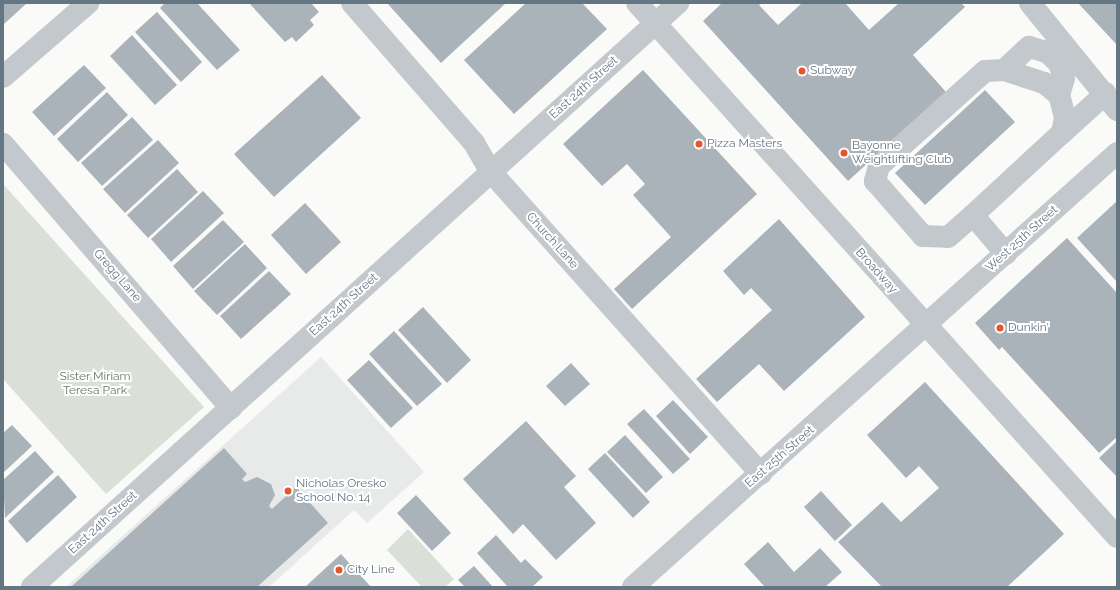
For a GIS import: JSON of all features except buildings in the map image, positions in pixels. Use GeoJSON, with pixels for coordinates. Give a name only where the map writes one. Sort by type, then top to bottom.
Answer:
{"type":"FeatureCollection","features":[{"type":"Feature","properties":{"kind":"street"},"geometry":{"type":"LineString","coordinates":[[3,77],[88,3]]}},
{"type":"Feature","properties":{"kind":"street","name":"Church Lane"},"geometry":{"type":"LineString","coordinates":[[352,3],[474,143],[491,172],[761,474]]}},
{"type":"Feature","properties":{"kind":"street","name":"Broadway"},"geometry":{"type":"LineString","coordinates":[[637,3],[1117,537]]}},
{"type":"Feature","properties":{"kind":"street","name":"East 24th Street"},"geometry":{"type":"LineString","coordinates":[[32,587],[678,3]]}},
{"type":"Feature","properties":{"kind":"street"},"geometry":{"type":"LineString","coordinates":[[995,71],[1037,11],[1111,102],[1062,133],[948,237],[923,236],[875,181],[879,166],[995,71],[1029,47],[1047,52],[1059,62],[1064,78],[1059,95],[1065,117],[1062,133]]}},
{"type":"Feature","properties":{"kind":"street"},"geometry":{"type":"LineString","coordinates":[[995,71],[1044,82],[1059,95]]}},
{"type":"Feature","properties":{"kind":"street","name":"Gregg Lane"},"geometry":{"type":"LineString","coordinates":[[3,144],[231,408]]}},
{"type":"Feature","properties":{"kind":"street","name":"West 25th Street"},"geometry":{"type":"LineString","coordinates":[[926,326],[1117,153]]}},
{"type":"Feature","properties":{"kind":"street"},"geometry":{"type":"LineString","coordinates":[[973,215],[1006,254]]}},
{"type":"Feature","properties":{"kind":"street","name":"East 25th Street"},"geometry":{"type":"LineString","coordinates":[[634,587],[926,326]]}},
{"type":"Feature","properties":{"kind":"shaded area","name":"Nicholas Oresko School No. 14"},"geometry":{"type":"Polygon","coordinates":[[[321,357],[424,472],[367,523],[354,510],[269,587],[66,587],[321,357]]]}},
{"type":"Feature","properties":{"kind":"green space","name":"Sister Miriam Teresa Park"},"geometry":{"type":"Polygon","coordinates":[[[3,184],[204,407],[106,494],[3,379],[3,184]]]}},
{"type":"Feature","properties":{"kind":"green space"},"geometry":{"type":"Polygon","coordinates":[[[408,529],[454,579],[445,587],[422,587],[387,550],[408,529]]]}},
{"type":"Feature","properties":{"kind":"place","name":"Subway"},"geometry":{"type":"Point","coordinates":[802,71]}},
{"type":"Feature","properties":{"kind":"place","name":"Pizza Masters"},"geometry":{"type":"Point","coordinates":[699,144]}},
{"type":"Feature","properties":{"kind":"place","name":"Bayonne Weightlifting Club"},"geometry":{"type":"Point","coordinates":[844,153]}},
{"type":"Feature","properties":{"kind":"place","name":"Dunkin'"},"geometry":{"type":"Point","coordinates":[1000,328]}},
{"type":"Feature","properties":{"kind":"place","name":"Nicholas Oresko School No. 14"},"geometry":{"type":"Point","coordinates":[288,491]}},
{"type":"Feature","properties":{"kind":"place","name":"City Line"},"geometry":{"type":"Point","coordinates":[339,570]}}]}
